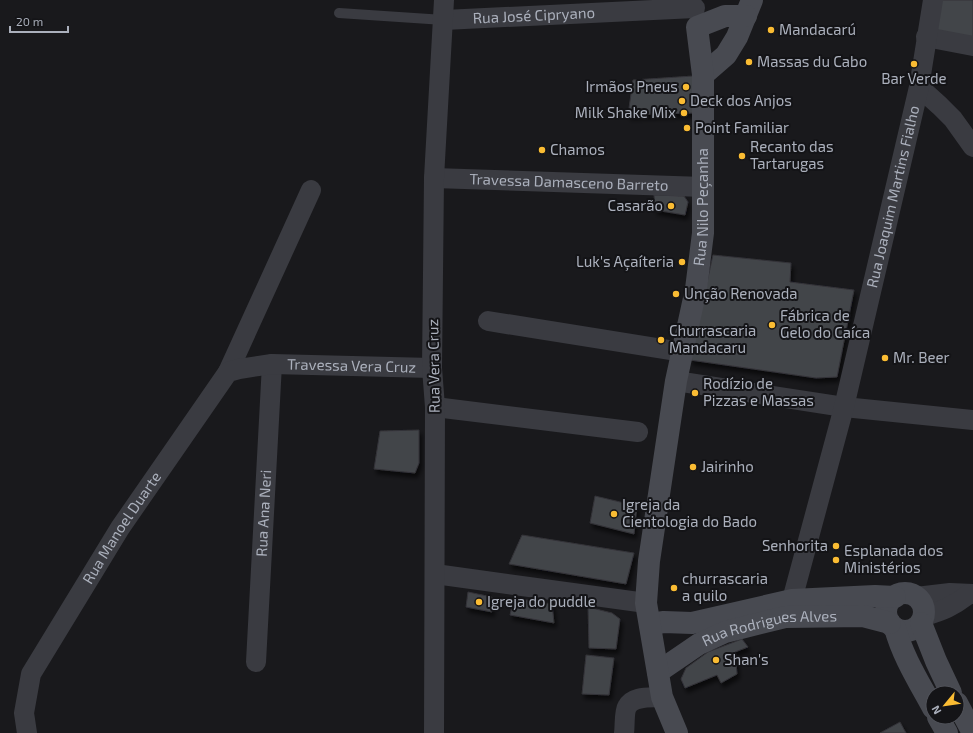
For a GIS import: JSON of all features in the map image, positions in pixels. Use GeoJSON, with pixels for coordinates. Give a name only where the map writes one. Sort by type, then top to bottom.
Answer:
{"type":"FeatureCollection","features":[{"type":"Feature","properties":{"kind":"main road"},"geometry":{"type":"LineString","coordinates":[[696,12],[725,16],[749,8]]}},
{"type":"Feature","properties":{"kind":"main road"},"geometry":{"type":"LineString","coordinates":[[703,75],[726,56],[737,37],[749,8]]}},
{"type":"Feature","properties":{"kind":"main road","name":"Rua Nilo Peçanha"},"geometry":{"type":"LineString","coordinates":[[677,733],[662,697],[646,603],[649,560],[676,381],[696,288],[703,233],[703,75],[696,12]]}},
{"type":"Feature","properties":{"kind":"main road"},"geometry":{"type":"LineString","coordinates":[[925,694],[907,661],[887,616],[887,609],[890,602],[914,608],[947,685]]}},
{"type":"Feature","properties":{"kind":"main road","name":"Rua Rodrigues Alves"},"geometry":{"type":"LineString","coordinates":[[650,624],[664,622],[686,624],[792,609],[914,608],[916,628],[909,631],[902,631],[892,625],[863,616],[792,609]]}},
{"type":"Feature","properties":{"kind":"main road","name":"Rua Rodrigues Alves"},"geometry":{"type":"LineString","coordinates":[[658,672],[699,644],[725,632],[785,617],[792,609]]}},
{"type":"Feature","properties":{"kind":"main road"},"geometry":{"type":"LineString","coordinates":[[692,623],[699,644]]}},
{"type":"Feature","properties":{"kind":"main road"},"geometry":{"type":"LineString","coordinates":[[965,718],[973,733]]}},
{"type":"Feature","properties":{"kind":"street","name":"Rua Vera Cruz"},"geometry":{"type":"LineString","coordinates":[[434,733],[435,407],[432,368],[434,178],[444,0]]}},
{"type":"Feature","properties":{"kind":"street","name":"Rua Joaquim Martins Fialho"},"geometry":{"type":"LineString","coordinates":[[792,609],[844,407],[919,87],[933,0]]}},
{"type":"Feature","properties":{"kind":"street","name":"Rua José Cipryano"},"geometry":{"type":"LineString","coordinates":[[444,20],[696,12]]}},
{"type":"Feature","properties":{"kind":"street"},"geometry":{"type":"LineString","coordinates":[[926,37],[973,46]]}},
{"type":"Feature","properties":{"kind":"street"},"geometry":{"type":"LineString","coordinates":[[919,87],[953,119],[973,147]]}},
{"type":"Feature","properties":{"kind":"street","name":"Travessa Damasceno Barreto"},"geometry":{"type":"LineString","coordinates":[[434,178],[704,187]]}},
{"type":"Feature","properties":{"kind":"street","name":"Rua Manoel Duarte"},"geometry":{"type":"LineString","coordinates":[[27,733],[24,714],[31,674],[120,528],[228,372],[312,190]]}},
{"type":"Feature","properties":{"kind":"street"},"geometry":{"type":"LineString","coordinates":[[488,321],[682,352]]}},
{"type":"Feature","properties":{"kind":"street"},"geometry":{"type":"LineString","coordinates":[[228,372],[272,364]]}},
{"type":"Feature","properties":{"kind":"street","name":"Travessa Vera Cruz"},"geometry":{"type":"LineString","coordinates":[[272,364],[432,368]]}},
{"type":"Feature","properties":{"kind":"street","name":"Rua Ana Neri"},"geometry":{"type":"LineString","coordinates":[[256,662],[272,364]]}},
{"type":"Feature","properties":{"kind":"street"},"geometry":{"type":"LineString","coordinates":[[676,381],[844,407],[973,420]]}},
{"type":"Feature","properties":{"kind":"street"},"geometry":{"type":"LineString","coordinates":[[435,407],[638,432]]}},
{"type":"Feature","properties":{"kind":"street"},"geometry":{"type":"LineString","coordinates":[[435,574],[646,603]]}},
{"type":"Feature","properties":{"kind":"street","name":"Rua Rodrigues Alves"},"geometry":{"type":"LineString","coordinates":[[914,608],[943,611],[971,594]]}},
{"type":"Feature","properties":{"kind":"street"},"geometry":{"type":"LineString","coordinates":[[624,733],[626,708],[631,702],[640,698],[662,697]]}},
{"type":"Feature","properties":{"kind":"lane"},"geometry":{"type":"LineString","coordinates":[[339,13],[444,20]]}},
{"type":"Feature","properties":{"kind":"building"},"geometry":{"type":"Polygon","coordinates":[[[938,0],[973,0],[973,38],[932,33],[938,0]]]}},
{"type":"Feature","properties":{"kind":"building"},"geometry":{"type":"Polygon","coordinates":[[[693,76],[694,113],[628,115],[633,80],[693,76]]]}},
{"type":"Feature","properties":{"kind":"building","name":"Casarão"},"geometry":{"type":"Polygon","coordinates":[[[654,195],[684,196],[688,202],[685,215],[655,210],[654,195]]]}},
{"type":"Feature","properties":{"kind":"building","name":"Fábrica de Gelo do Caíca"},"geometry":{"type":"Polygon","coordinates":[[[713,255],[791,263],[790,282],[854,290],[837,377],[816,378],[690,360],[713,255]]]}},
{"type":"Feature","properties":{"kind":"building"},"geometry":{"type":"Polygon","coordinates":[[[419,430],[419,463],[415,473],[374,469],[380,431],[419,430]]]}},
{"type":"Feature","properties":{"kind":"building","name":"Igreja da Cientologia do Bado"},"geometry":{"type":"Polygon","coordinates":[[[595,496],[637,506],[634,534],[590,523],[595,496]]]}},
{"type":"Feature","properties":{"kind":"building"},"geometry":{"type":"Polygon","coordinates":[[[522,535],[634,553],[626,584],[509,564],[522,535]]]}},
{"type":"Feature","properties":{"kind":"building","name":"Igreja do puddle"},"geometry":{"type":"Polygon","coordinates":[[[468,592],[492,597],[492,612],[466,607],[468,592]]]}},
{"type":"Feature","properties":{"kind":"building"},"geometry":{"type":"Polygon","coordinates":[[[514,598],[552,604],[554,623],[510,615],[514,598]]]}},
{"type":"Feature","properties":{"kind":"building"},"geometry":{"type":"Polygon","coordinates":[[[588,607],[612,613],[620,619],[616,649],[589,648],[588,607]]]}},
{"type":"Feature","properties":{"kind":"building","name":"Shan's"},"geometry":{"type":"Polygon","coordinates":[[[742,639],[748,647],[735,652],[737,674],[721,683],[717,675],[685,688],[681,679],[686,668],[708,652],[742,639]]]}},
{"type":"Feature","properties":{"kind":"building"},"geometry":{"type":"Polygon","coordinates":[[[586,655],[614,658],[609,695],[582,694],[586,655]]]}},
{"type":"Feature","properties":{"kind":"building"},"geometry":{"type":"Polygon","coordinates":[[[900,722],[906,733],[880,733],[900,722]]]}},
{"type":"Feature","properties":{"kind":"place","name":"Mandacarú"},"geometry":{"type":"Point","coordinates":[771,30]}},
{"type":"Feature","properties":{"kind":"place","name":"Massas du Cabo"},"geometry":{"type":"Point","coordinates":[749,62]}},
{"type":"Feature","properties":{"kind":"place","name":"Bar Verde"},"geometry":{"type":"Point","coordinates":[914,64]}},
{"type":"Feature","properties":{"kind":"place","name":"Irmãos Pneus"},"geometry":{"type":"Point","coordinates":[686,87]}},
{"type":"Feature","properties":{"kind":"place","name":"Deck dos Anjos"},"geometry":{"type":"Point","coordinates":[682,101]}},
{"type":"Feature","properties":{"kind":"place","name":"Milk Shake Mix"},"geometry":{"type":"Point","coordinates":[684,113]}},
{"type":"Feature","properties":{"kind":"place","name":"Point Familiar"},"geometry":{"type":"Point","coordinates":[687,128]}},
{"type":"Feature","properties":{"kind":"place","name":"Chamos"},"geometry":{"type":"Point","coordinates":[542,150]}},
{"type":"Feature","properties":{"kind":"place","name":"Recanto das Tartarugas"},"geometry":{"type":"Point","coordinates":[742,156]}},
{"type":"Feature","properties":{"kind":"place","name":"Casarão"},"geometry":{"type":"Point","coordinates":[671,206]}},
{"type":"Feature","properties":{"kind":"place","name":"Luk's Açaíteria"},"geometry":{"type":"Point","coordinates":[682,262]}},
{"type":"Feature","properties":{"kind":"place","name":"Unção Renovada"},"geometry":{"type":"Point","coordinates":[676,294]}},
{"type":"Feature","properties":{"kind":"place","name":"Fábrica de Gelo do Caíca"},"geometry":{"type":"Point","coordinates":[772,325]}},
{"type":"Feature","properties":{"kind":"place","name":"Churrascaria Mandacaru"},"geometry":{"type":"Point","coordinates":[661,340]}},
{"type":"Feature","properties":{"kind":"place","name":"Mr. Beer"},"geometry":{"type":"Point","coordinates":[885,358]}},
{"type":"Feature","properties":{"kind":"place","name":"Rodízio de Pizzas e Massas"},"geometry":{"type":"Point","coordinates":[695,393]}},
{"type":"Feature","properties":{"kind":"place","name":"Jairinho"},"geometry":{"type":"Point","coordinates":[693,467]}},
{"type":"Feature","properties":{"kind":"place","name":"Igreja da Cientologia do Bado"},"geometry":{"type":"Point","coordinates":[614,514]}},
{"type":"Feature","properties":{"kind":"place","name":"Senhorita"},"geometry":{"type":"Point","coordinates":[836,546]}},
{"type":"Feature","properties":{"kind":"place","name":"Esplanada dos Ministérios"},"geometry":{"type":"Point","coordinates":[836,560]}},
{"type":"Feature","properties":{"kind":"place","name":"churrascaria a quilo"},"geometry":{"type":"Point","coordinates":[674,588]}},
{"type":"Feature","properties":{"kind":"place","name":"Igreja do puddle"},"geometry":{"type":"Point","coordinates":[479,602]}},
{"type":"Feature","properties":{"kind":"place","name":"Shan's"},"geometry":{"type":"Point","coordinates":[716,660]}}]}
